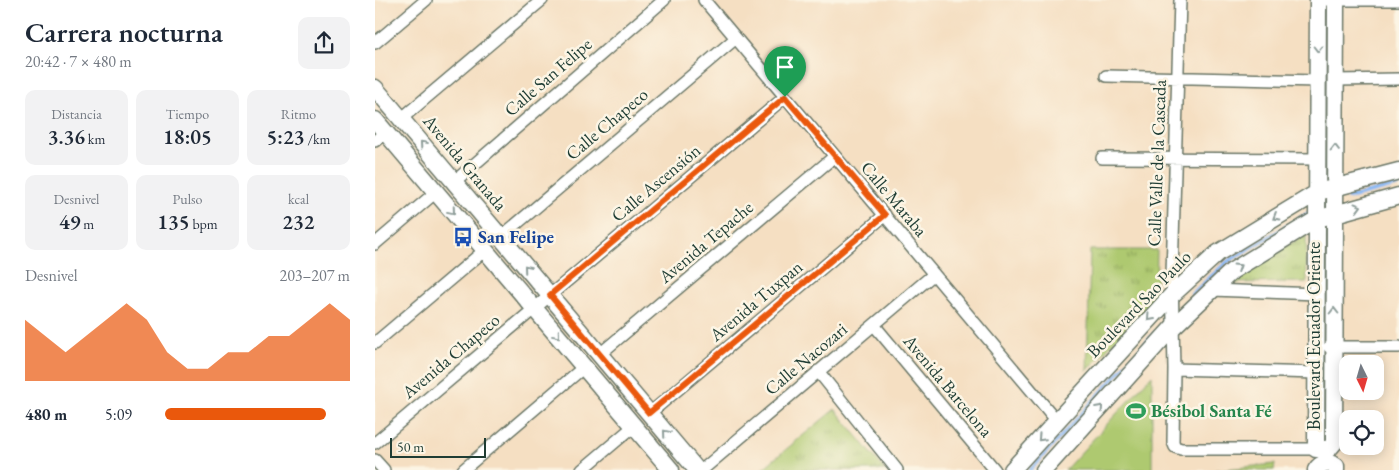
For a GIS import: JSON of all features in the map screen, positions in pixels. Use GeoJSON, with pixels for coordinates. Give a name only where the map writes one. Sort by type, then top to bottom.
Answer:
{"type":"FeatureCollection","features":[{"type":"Feature","properties":{"kind":"street"},"geometry":{"type":"LineString","coordinates":[[375,43],[426,0]]}},
{"type":"Feature","properties":{"kind":"street"},"geometry":{"type":"LineString","coordinates":[[401,119],[543,0]]}},
{"type":"Feature","properties":{"kind":"street","name":"Calle San Felipe"},"geometry":{"type":"LineString","coordinates":[[455,181],[664,0]]}},
{"type":"Feature","properties":{"kind":"street","name":"Calle Maraba"},"geometry":{"type":"LineString","coordinates":[[705,0],[1057,421]]}},
{"type":"Feature","properties":{"kind":"street","name":"Calle Valle de la Cascada"},"geometry":{"type":"LineString","coordinates":[[1180,0],[1172,295],[1173,442],[1175,447],[1181,449],[1316,449]]}},
{"type":"Feature","properties":{"kind":"street"},"geometry":{"type":"LineString","coordinates":[[1328,0],[1399,0]]}},
{"type":"Feature","properties":{"kind":"street","name":"Boulevard Ecuador Oriente"},"geometry":{"type":"LineString","coordinates":[[1328,0],[1336,80],[1334,443],[1329,449],[1316,449],[1318,81],[1328,0]]}},
{"type":"Feature","properties":{"kind":"street","name":"Calle Chapeco"},"geometry":{"type":"LineString","coordinates":[[501,237],[736,38]]}},
{"type":"Feature","properties":{"kind":"street"},"geometry":{"type":"LineString","coordinates":[[1106,76],[1318,81]]}},
{"type":"Feature","properties":{"kind":"street"},"geometry":{"type":"LineString","coordinates":[[1336,80],[1399,80]]}},
{"type":"Feature","properties":{"kind":"street","name":"Avenida Granada"},"geometry":{"type":"LineString","coordinates":[[375,88],[697,470]]}},
{"type":"Feature","properties":{"kind":"street","name":"Calle Ascensión"},"geometry":{"type":"LineString","coordinates":[[550,295],[785,97]]}},
{"type":"Feature","properties":{"kind":"street"},"geometry":{"type":"LineString","coordinates":[[378,131],[436,192],[671,470]]}},
{"type":"Feature","properties":{"kind":"street","name":"Avenida Tepache"},"geometry":{"type":"LineString","coordinates":[[600,354],[835,156]]}},
{"type":"Feature","properties":{"kind":"street"},"geometry":{"type":"LineString","coordinates":[[1102,158],[1318,158]]}},
{"type":"Feature","properties":{"kind":"street","name":"Boulevard Sao Paulo"},"geometry":{"type":"LineString","coordinates":[[1011,470],[1172,295],[1218,253],[1318,192],[1399,171]]}},
{"type":"Feature","properties":{"kind":"street"},"geometry":{"type":"LineString","coordinates":[[375,244],[436,192]]}},
{"type":"Feature","properties":{"kind":"street"},"geometry":{"type":"LineString","coordinates":[[1044,470],[1172,328],[1232,271],[1317,219],[1399,196]]}},
{"type":"Feature","properties":{"kind":"street","name":"Avenida Tuxpan"},"geometry":{"type":"LineString","coordinates":[[649,413],[885,215]]}},
{"type":"Feature","properties":{"kind":"street"},"geometry":{"type":"LineString","coordinates":[[375,343],[485,250]]}},
{"type":"Feature","properties":{"kind":"street","name":"Calle Nacozari"},"geometry":{"type":"LineString","coordinates":[[702,470],[934,274]]}},
{"type":"Feature","properties":{"kind":"street"},"geometry":{"type":"LineString","coordinates":[[1212,290],[1317,294]]}},
{"type":"Feature","properties":{"kind":"street","name":"Avenida Chapeco"},"geometry":{"type":"LineString","coordinates":[[375,443],[550,295]]}},
{"type":"Feature","properties":{"kind":"street","name":"Avenida Barcelona"},"geometry":{"type":"LineString","coordinates":[[874,325],[995,470]]}},
{"type":"Feature","properties":{"kind":"street"},"geometry":{"type":"LineString","coordinates":[[1317,347],[1399,347]]}},
{"type":"Feature","properties":{"kind":"street"},"geometry":{"type":"LineString","coordinates":[[463,470],[584,368]]}},
{"type":"Feature","properties":{"kind":"street"},"geometry":{"type":"LineString","coordinates":[[1174,370],[1317,373]]}},
{"type":"Feature","properties":{"kind":"street"},"geometry":{"type":"LineString","coordinates":[[818,371],[897,470]]}},
{"type":"Feature","properties":{"kind":"street"},"geometry":{"type":"LineString","coordinates":[[582,470],[634,426]]}},
{"type":"Feature","properties":{"kind":"street"},"geometry":{"type":"LineString","coordinates":[[375,460],[383,470]]}},
{"type":"Feature","properties":{"kind":"street"},"geometry":{"type":"LineString","coordinates":[[1316,470],[1326,463],[1331,463],[1336,466],[1336,470]]}},
{"type":"Feature","properties":{"kind":"green space"},"geometry":{"type":"Polygon","coordinates":[[[1306,235],[1307,282],[1232,283],[1272,254],[1306,235]]]}},
{"type":"Feature","properties":{"kind":"green space"},"geometry":{"type":"Polygon","coordinates":[[[1090,250],[1157,250],[1156,296],[1087,371],[1090,250]]]}},
{"type":"Feature","properties":{"kind":"green space","name":"Bésibol Santa Fé"},"geometry":{"type":"Polygon","coordinates":[[[1152,375],[1152,470],[1065,470],[1152,375]]]}},
{"type":"Feature","properties":{"kind":"green space"},"geometry":{"type":"Polygon","coordinates":[[[835,409],[885,470],[761,470],[835,409]]]}},
{"type":"Feature","properties":{"kind":"green space","name":"Bésibol Santa Fé"},"geometry":{"type":"Polygon","coordinates":[[[1275,464],[1274,470],[1215,470],[1275,464]]]}},
{"type":"Feature","properties":{"kind":"waterway"},"geometry":{"type":"LineString","coordinates":[[1348,198],[1399,185]]}},
{"type":"Feature","properties":{"kind":"waterway"},"geometry":{"type":"LineString","coordinates":[[1192,294],[1227,262],[1312,211]]}},
{"type":"Feature","properties":{"kind":"waterway"},"geometry":{"type":"LineString","coordinates":[[1030,470],[1156,332]]}},
{"type":"Feature","properties":{"kind":"place","name":"San Felipe"},"geometry":{"type":"Point","coordinates":[463,237]}},
{"type":"Feature","properties":{"kind":"place","name":"Bésibol Santa Fé"},"geometry":{"type":"Point","coordinates":[1136,411]}},
{"type":"Feature","properties":{"kind":"route"},"geometry":{"type":"LineString","coordinates":[[785,97],[885,215],[649,413],[550,295],[785,97]]}}]}
